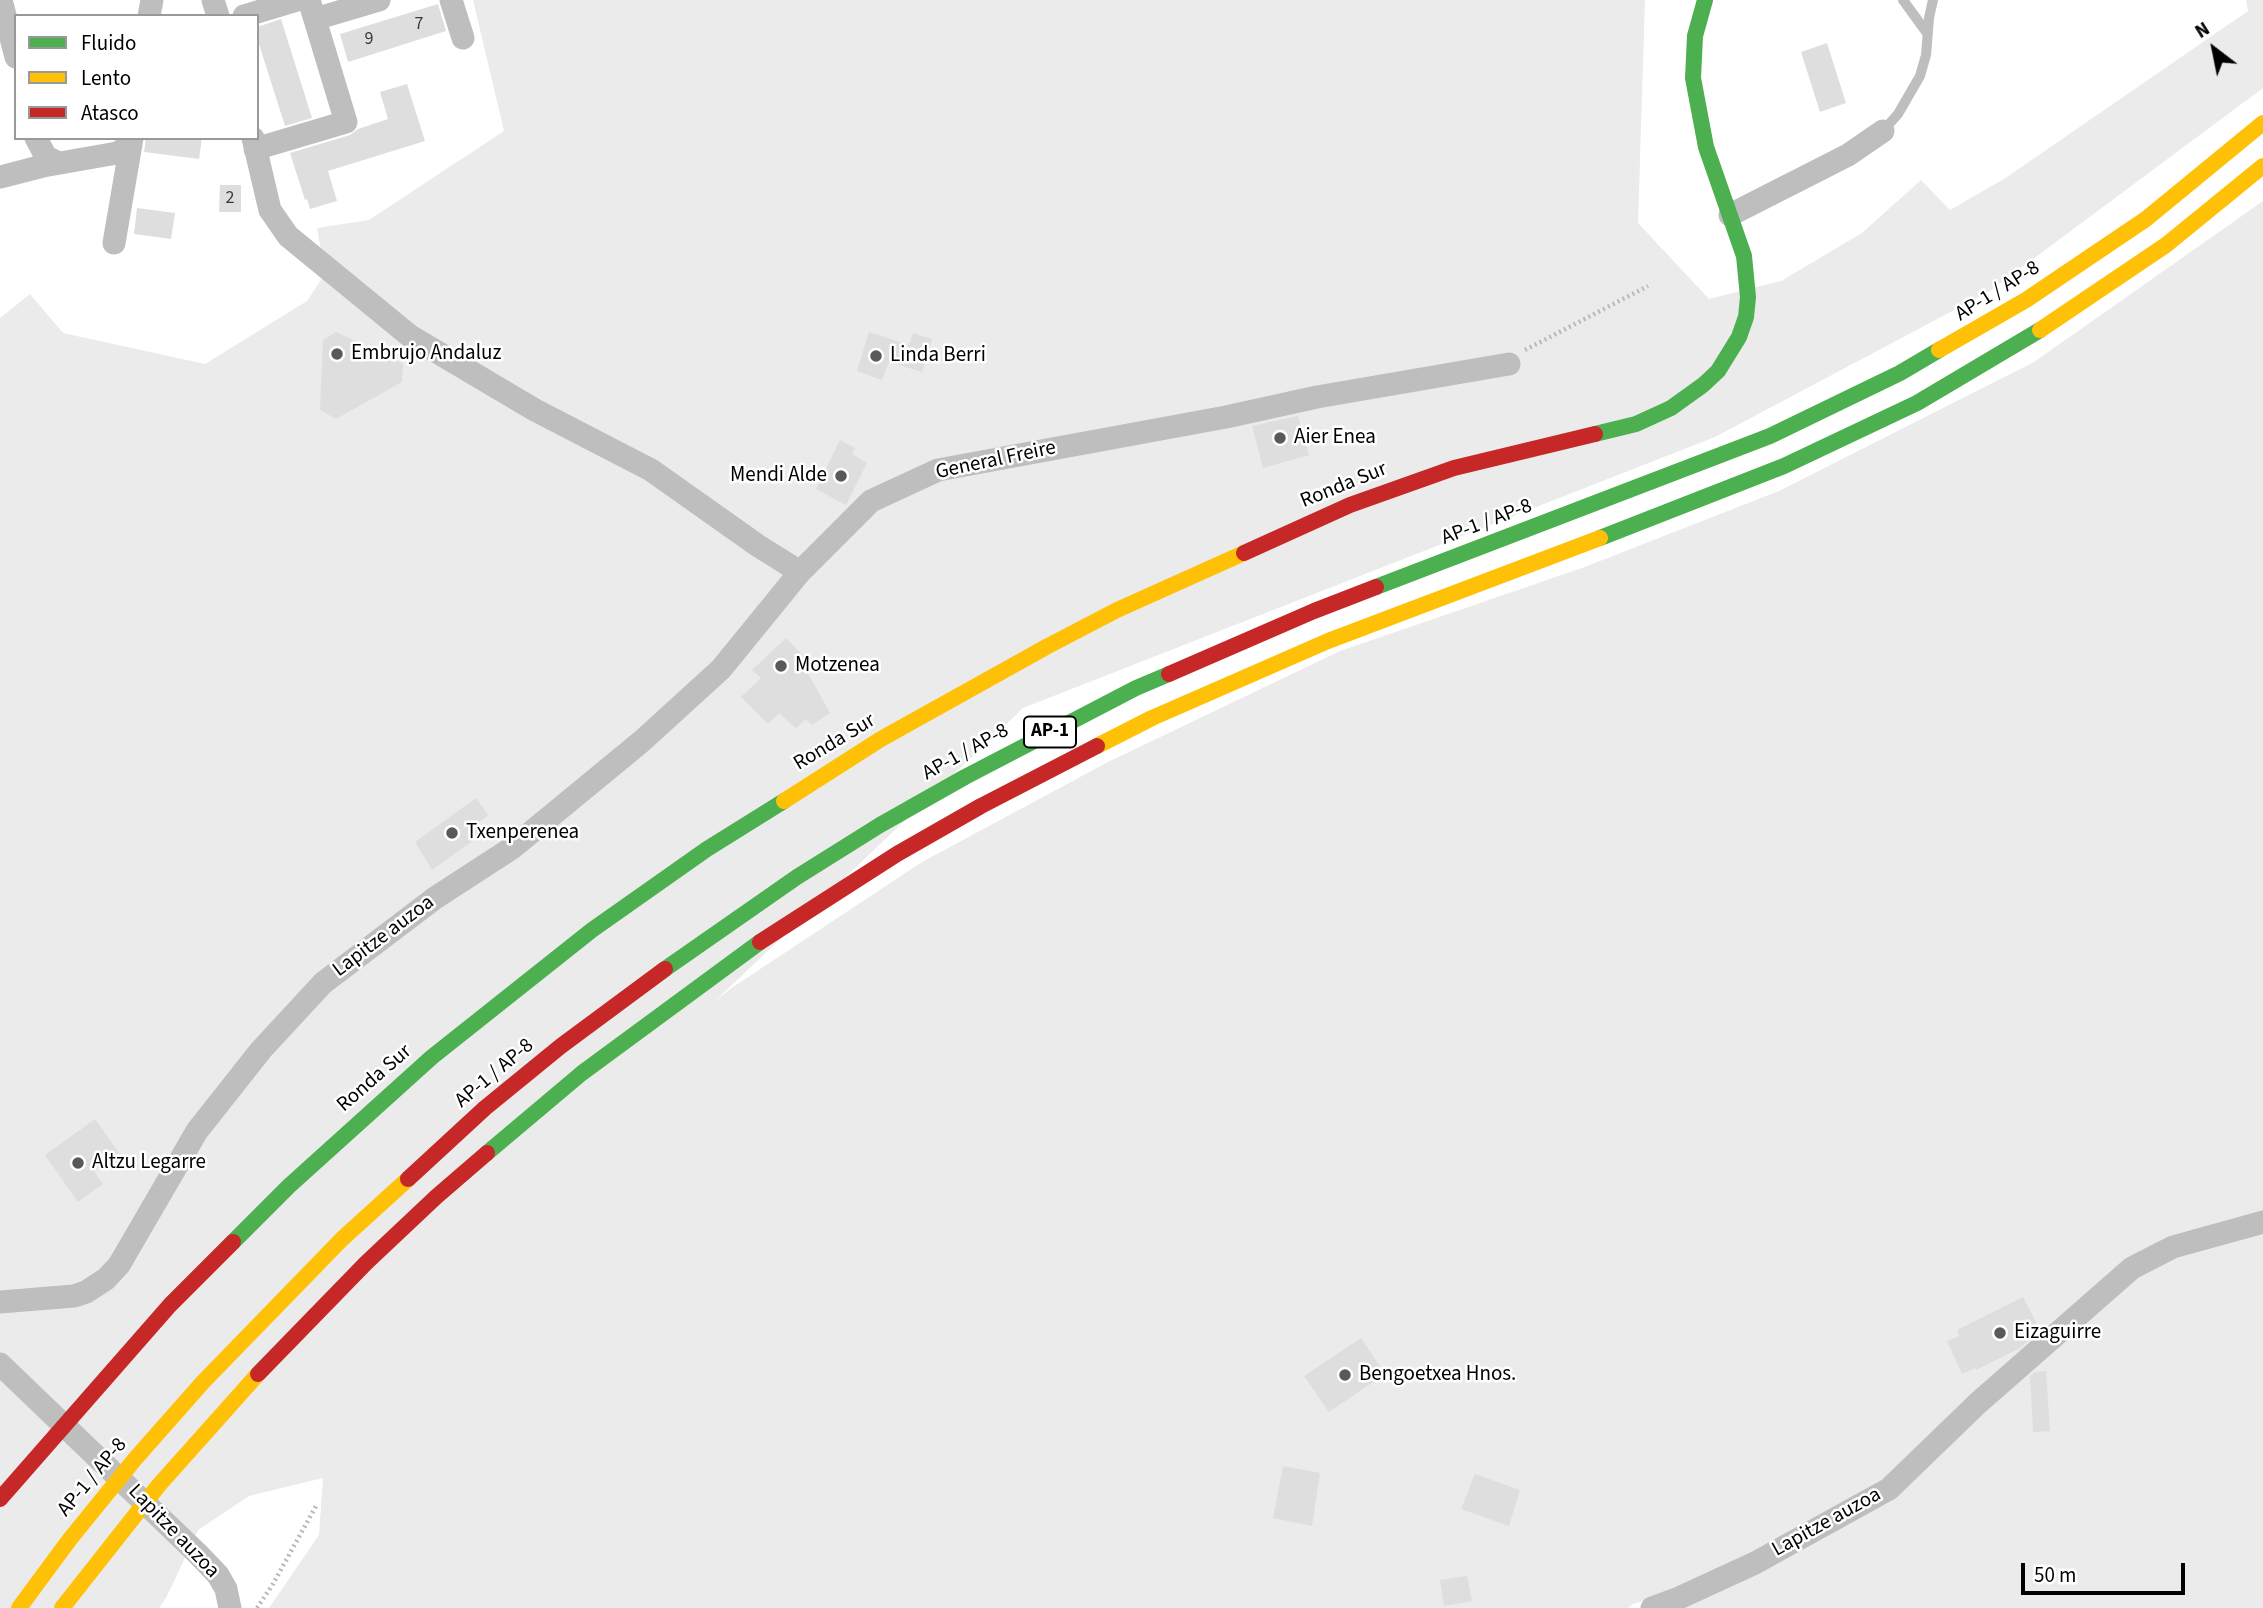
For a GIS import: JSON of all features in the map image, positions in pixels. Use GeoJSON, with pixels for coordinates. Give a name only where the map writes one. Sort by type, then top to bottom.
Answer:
{"type":"FeatureCollection","features":[{"type":"Feature","properties":{"kind":"main road","name":"Ronda Sur"},"geometry":{"type":"LineString","coordinates":[[0,1499],[170,1305],[289,1186],[369,1112],[441,1050],[592,930],[750,821],[881,739],[1117,610],[1299,526],[1401,485],[1454,468],[1636,424],[1671,408],[1718,371],[1739,337],[1746,317],[1748,297],[1744,256],[1714,176],[1693,78],[1695,36],[1705,0]]}},
{"type":"Feature","properties":{"kind":"main road","name":"AP-1 / AP-8"},"geometry":{"type":"LineString","coordinates":[[19,1608],[70,1539],[135,1459],[203,1382],[342,1239],[475,1117],[561,1046],[649,979],[797,877],[880,825],[965,777],[1136,688],[1314,611],[1770,436],[1900,373],[2015,307],[2087,261],[2175,197],[2263,123]]}},
{"type":"Feature","properties":{"kind":"main road","name":"AP-1"},"geometry":{"type":"LineString","coordinates":[[62,1608],[159,1485],[225,1409],[303,1326],[406,1225],[497,1143],[582,1073],[736,958],[897,854],[981,806],[1202,695],[1405,611],[1694,503],[1784,466],[1917,402],[2045,328],[2106,288],[2166,245],[2263,166]]}},
{"type":"Feature","properties":{"kind":"street"},"geometry":{"type":"LineString","coordinates":[[250,14],[296,0]]}},
{"type":"Feature","properties":{"kind":"street"},"geometry":{"type":"LineString","coordinates":[[379,0],[312,10],[346,122],[254,143],[270,210],[288,236],[410,336],[535,410],[651,470],[800,572]]}},
{"type":"Feature","properties":{"kind":"street"},"geometry":{"type":"LineString","coordinates":[[451,0],[463,38]]}},
{"type":"Feature","properties":{"kind":"street"},"geometry":{"type":"LineString","coordinates":[[1,4],[14,50]]}},
{"type":"Feature","properties":{"kind":"street"},"geometry":{"type":"LineString","coordinates":[[1730,215],[1848,155],[1884,131]]}},
{"type":"Feature","properties":{"kind":"street"},"geometry":{"type":"LineString","coordinates":[[37,140],[51,165]]}},
{"type":"Feature","properties":{"kind":"street"},"geometry":{"type":"LineString","coordinates":[[0,177],[117,153],[131,141]]}},
{"type":"Feature","properties":{"kind":"street"},"geometry":{"type":"LineString","coordinates":[[114,243],[131,141]]}},
{"type":"Feature","properties":{"kind":"street","name":"General Freire"},"geometry":{"type":"LineString","coordinates":[[800,572],[871,501],[938,470],[1226,417],[1317,397],[1508,364]]}},
{"type":"Feature","properties":{"kind":"street","name":"Lapitze auzoa"},"geometry":{"type":"LineString","coordinates":[[0,1301],[74,1296],[106,1279],[119,1265],[197,1131],[261,1050],[323,984],[435,898],[512,848],[642,741],[722,669],[800,572]]}},
{"type":"Feature","properties":{"kind":"street","name":"Lapitze auzoa"},"geometry":{"type":"LineString","coordinates":[[1652,1608],[1755,1563],[1889,1489],[1978,1403],[2132,1268],[2173,1247],[2263,1222]]}},
{"type":"Feature","properties":{"kind":"street","name":"Lapitze auzoa"},"geometry":{"type":"LineString","coordinates":[[0,1364],[218,1575],[226,1589],[230,1608]]}},
{"type":"Feature","properties":{"kind":"lane"},"geometry":{"type":"LineString","coordinates":[[1903,0],[1927,33]]}},
{"type":"Feature","properties":{"kind":"lane"},"geometry":{"type":"LineString","coordinates":[[1884,131],[1898,114],[1920,76],[1926,55],[1933,0]]}},
{"type":"Feature","properties":{"kind":"path"},"geometry":{"type":"LineString","coordinates":[[1508,364],[1529,347],[1648,286]]}},
{"type":"Feature","properties":{"kind":"path"},"geometry":{"type":"LineString","coordinates":[[257,1608],[316,1506]]}},
{"type":"Feature","properties":{"kind":"shaded area"},"geometry":{"type":"Polygon","coordinates":[[[473,0],[1645,0],[1638,223],[1709,299],[1781,281],[1862,233],[1921,180],[1950,210],[2004,179],[2248,11],[2246,0],[2263,0],[2263,88],[1990,291],[1715,437],[1023,708],[712,1004],[730,989],[922,862],[1108,762],[1340,651],[1582,568],[1779,491],[2034,362],[2263,201],[2263,1608],[1672,1608],[1675,1591],[1628,1608],[269,1608],[319,1535],[323,1478],[249,1496],[198,1530],[159,1608],[0,1608],[0,318],[30,294],[63,333],[205,364],[307,301],[325,274],[317,228],[369,220],[504,131],[473,0]]]}},
{"type":"Feature","properties":{"kind":"building"},"geometry":{"type":"Polygon","coordinates":[[[438,4],[446,31],[348,62],[340,34],[438,4]]]}},
{"type":"Feature","properties":{"kind":"building"},"geometry":{"type":"Polygon","coordinates":[[[281,19],[312,118],[285,126],[259,44],[259,26],[281,19]]]}},
{"type":"Feature","properties":{"kind":"building"},"geometry":{"type":"Polygon","coordinates":[[[1827,43],[1846,103],[1820,112],[1801,52],[1827,43]]]}},
{"type":"Feature","properties":{"kind":"building"},"geometry":{"type":"Polygon","coordinates":[[[407,84],[425,141],[328,171],[337,201],[310,209],[290,153],[350,135],[358,129],[388,119],[380,92],[407,84]]]}},
{"type":"Feature","properties":{"kind":"building"},"geometry":{"type":"Polygon","coordinates":[[[146,140],[202,140],[199,159],[144,152],[146,140]]]}},
{"type":"Feature","properties":{"kind":"building"},"geometry":{"type":"Polygon","coordinates":[[[220,185],[241,185],[241,212],[219,212],[220,185]]]}},
{"type":"Feature","properties":{"kind":"building"},"geometry":{"type":"Polygon","coordinates":[[[137,208],[175,213],[171,239],[134,234],[137,208]]]}},
{"type":"Feature","properties":{"kind":"building"},"geometry":{"type":"Polygon","coordinates":[[[336,332],[403,364],[402,382],[336,419],[320,410],[323,340],[336,332]]]}},
{"type":"Feature","properties":{"kind":"building"},"geometry":{"type":"Polygon","coordinates":[[[869,332],[909,345],[913,333],[932,339],[922,372],[889,362],[882,380],[857,371],[869,332]]]}},
{"type":"Feature","properties":{"kind":"building","name":"Aier Enea"},"geometry":{"type":"Polygon","coordinates":[[[1298,416],[1309,455],[1263,468],[1252,426],[1298,416]]]}},
{"type":"Feature","properties":{"kind":"building","name":"Mendi Alde"},"geometry":{"type":"Polygon","coordinates":[[[840,440],[855,448],[852,454],[867,463],[846,505],[816,489],[840,440]]]}},
{"type":"Feature","properties":{"kind":"building"},"geometry":{"type":"Polygon","coordinates":[[[786,638],[809,662],[804,666],[830,713],[812,725],[806,719],[796,728],[779,713],[768,724],[741,697],[761,678],[752,670],[786,638]]]}},
{"type":"Feature","properties":{"kind":"building","name":"Txenperenea"},"geometry":{"type":"Polygon","coordinates":[[[476,798],[488,815],[477,824],[478,837],[432,870],[415,842],[476,798]]]}},
{"type":"Feature","properties":{"kind":"building","name":"Altzu Legarre"},"geometry":{"type":"Polygon","coordinates":[[[95,1119],[119,1153],[94,1171],[103,1184],[78,1202],[45,1155],[95,1119]]]}},
{"type":"Feature","properties":{"kind":"building","name":"Eizaguirre"},"geometry":{"type":"Polygon","coordinates":[[[2023,1297],[2040,1330],[2020,1348],[1962,1374],[1947,1341],[1959,1336],[1957,1330],[2023,1297]]]}},
{"type":"Feature","properties":{"kind":"building","name":"Bengoetxea Hnos."},"geometry":{"type":"Polygon","coordinates":[[[1361,1338],[1385,1374],[1329,1412],[1304,1376],[1361,1338]]]}},
{"type":"Feature","properties":{"kind":"building"},"geometry":{"type":"Polygon","coordinates":[[[2046,1371],[2050,1431],[2033,1432],[2030,1376],[2035,1372],[2046,1371]]]}},
{"type":"Feature","properties":{"kind":"building"},"geometry":{"type":"Polygon","coordinates":[[[1283,1466],[1320,1473],[1312,1526],[1273,1518],[1283,1466]]]}},
{"type":"Feature","properties":{"kind":"building"},"geometry":{"type":"Polygon","coordinates":[[[1475,1474],[1520,1490],[1509,1526],[1461,1509],[1475,1474]]]}},
{"type":"Feature","properties":{"kind":"building"},"geometry":{"type":"Polygon","coordinates":[[[1467,1576],[1472,1601],[1444,1606],[1440,1580],[1467,1576]]]}},
{"type":"Feature","properties":{"kind":"traffic: fast"},"geometry":{"type":"LineString","coordinates":[[1595,434],[1636,424],[1671,408],[1703,385],[1718,371],[1739,337],[1746,317],[1748,297],[1744,256],[1706,147],[1693,78],[1695,36],[1705,0]]}},
{"type":"Feature","properties":{"kind":"traffic: fast"},"geometry":{"type":"LineString","coordinates":[[1600,538],[1784,466],[1917,403],[2040,330]]}},
{"type":"Feature","properties":{"kind":"traffic: fast"},"geometry":{"type":"LineString","coordinates":[[1376,587],[1770,436],[1900,373],[1939,350]]}},
{"type":"Feature","properties":{"kind":"traffic: fast"},"geometry":{"type":"LineString","coordinates":[[665,969],[797,877],[880,825],[965,777],[1136,688],[1169,674]]}},
{"type":"Feature","properties":{"kind":"traffic: fast"},"geometry":{"type":"LineString","coordinates":[[233,1242],[289,1186],[432,1057],[592,930],[707,849],[784,801]]}},
{"type":"Feature","properties":{"kind":"traffic: fast"},"geometry":{"type":"LineString","coordinates":[[487,1153],[582,1073],[760,942]]}},
{"type":"Feature","properties":{"kind":"traffic: slow"},"geometry":{"type":"LineString","coordinates":[[1939,350],[2026,300],[2146,219],[2263,123]]}},
{"type":"Feature","properties":{"kind":"traffic: slow"},"geometry":{"type":"LineString","coordinates":[[2040,330],[2166,245],[2263,166]]}},
{"type":"Feature","properties":{"kind":"traffic: slow"},"geometry":{"type":"LineString","coordinates":[[1097,746],[1152,718],[1328,641],[1600,538]]}},
{"type":"Feature","properties":{"kind":"traffic: slow"},"geometry":{"type":"LineString","coordinates":[[784,801],[881,739],[1048,646],[1117,610],[1244,553]]}},
{"type":"Feature","properties":{"kind":"traffic: slow"},"geometry":{"type":"LineString","coordinates":[[19,1608],[70,1539],[135,1459],[203,1382],[342,1239],[408,1179]]}},
{"type":"Feature","properties":{"kind":"traffic: slow"},"geometry":{"type":"LineString","coordinates":[[62,1608],[159,1485],[258,1374]]}},
{"type":"Feature","properties":{"kind":"traffic: jam"},"geometry":{"type":"LineString","coordinates":[[1244,553],[1350,505],[1454,468],[1595,434]]}},
{"type":"Feature","properties":{"kind":"traffic: jam"},"geometry":{"type":"LineString","coordinates":[[1169,674],[1376,587]]}},
{"type":"Feature","properties":{"kind":"traffic: jam"},"geometry":{"type":"LineString","coordinates":[[760,942],[897,854],[981,806],[1097,746]]}},
{"type":"Feature","properties":{"kind":"traffic: jam"},"geometry":{"type":"LineString","coordinates":[[408,1179],[485,1108],[561,1046],[665,969]]}},
{"type":"Feature","properties":{"kind":"traffic: jam"},"geometry":{"type":"LineString","coordinates":[[258,1374],[366,1263],[487,1153]]}},
{"type":"Feature","properties":{"kind":"traffic: jam"},"geometry":{"type":"LineString","coordinates":[[0,1499],[170,1305],[233,1242]]}},
{"type":"Feature","properties":{"kind":"place","name":"Embrujo Andaluz"},"geometry":{"type":"Point","coordinates":[337,354]}},
{"type":"Feature","properties":{"kind":"place","name":"Linda Berri"},"geometry":{"type":"Point","coordinates":[876,356]}},
{"type":"Feature","properties":{"kind":"place","name":"Aier Enea"},"geometry":{"type":"Point","coordinates":[1280,438]}},
{"type":"Feature","properties":{"kind":"place","name":"Mendi Alde"},"geometry":{"type":"Point","coordinates":[841,476]}},
{"type":"Feature","properties":{"kind":"place","name":"Motzenea"},"geometry":{"type":"Point","coordinates":[781,666]}},
{"type":"Feature","properties":{"kind":"place","name":"Txenperenea"},"geometry":{"type":"Point","coordinates":[452,833]}},
{"type":"Feature","properties":{"kind":"place","name":"Altzu Legarre"},"geometry":{"type":"Point","coordinates":[78,1163]}},
{"type":"Feature","properties":{"kind":"place","name":"Eizaguirre"},"geometry":{"type":"Point","coordinates":[2000,1333]}},
{"type":"Feature","properties":{"kind":"place","name":"Bengoetxea Hnos."},"geometry":{"type":"Point","coordinates":[1345,1375]}}]}
